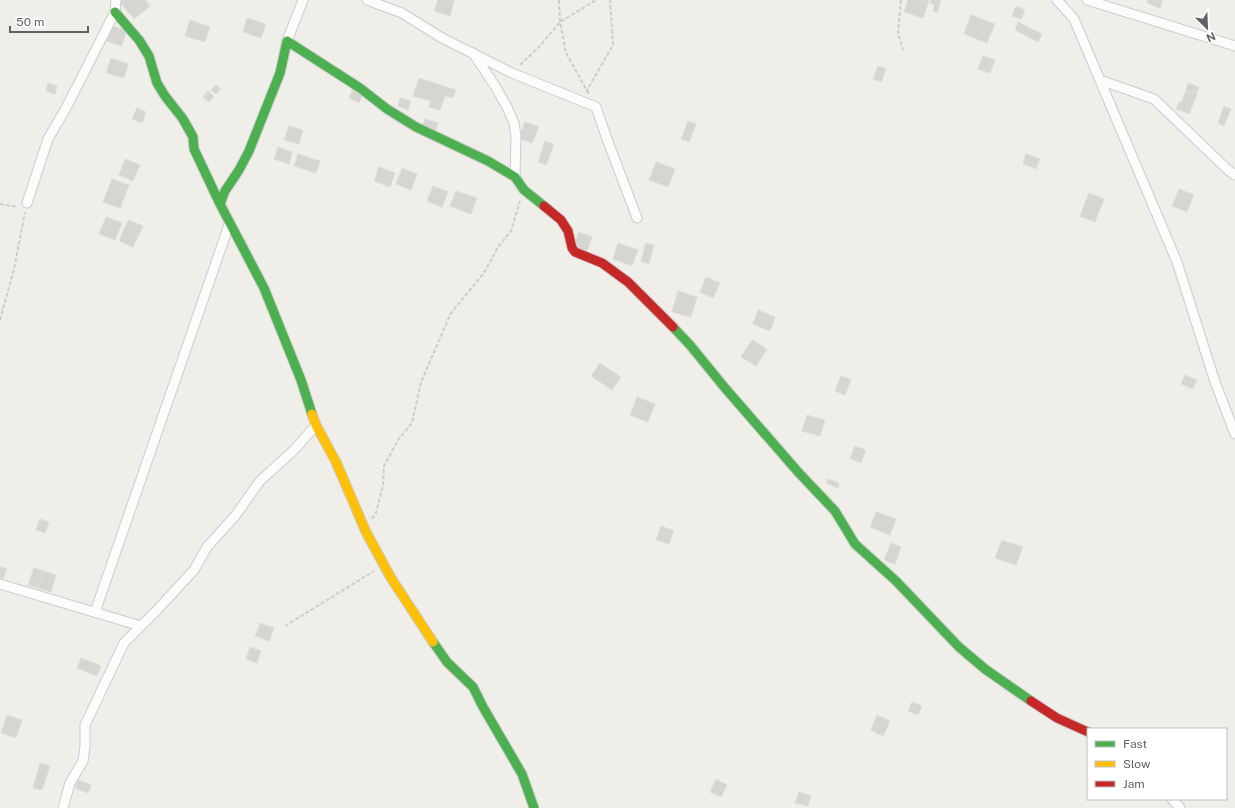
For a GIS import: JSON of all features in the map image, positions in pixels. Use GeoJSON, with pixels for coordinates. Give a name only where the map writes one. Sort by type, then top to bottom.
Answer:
{"type":"FeatureCollection","features":[{"type":"Feature","properties":{"kind":"street"},"geometry":{"type":"LineString","coordinates":[[27,206],[48,139],[66,108],[115,12],[116,0]]}},
{"type":"Feature","properties":{"kind":"street"},"geometry":{"type":"LineString","coordinates":[[220,204],[225,191],[239,170],[249,151],[280,73],[287,41],[303,0]]}},
{"type":"Feature","properties":{"kind":"street"},"geometry":{"type":"LineString","coordinates":[[367,0],[402,12],[442,38],[512,73],[596,107],[637,218]]}},
{"type":"Feature","properties":{"kind":"street"},"geometry":{"type":"LineString","coordinates":[[1058,0],[1074,19],[1177,262],[1215,382],[1235,434]]}},
{"type":"Feature","properties":{"kind":"street"},"geometry":{"type":"LineString","coordinates":[[1087,0],[1235,46]]}},
{"type":"Feature","properties":{"kind":"street"},"geometry":{"type":"LineString","coordinates":[[115,12],[139,40],[149,56],[157,83],[183,119],[192,137],[194,149],[220,204],[264,288],[301,380],[316,426],[336,462],[366,531],[384,566],[447,662],[473,687],[522,774],[534,808]]}},
{"type":"Feature","properties":{"kind":"street"},"geometry":{"type":"LineString","coordinates":[[287,41],[360,88],[387,110],[416,127],[488,161],[515,177],[524,190],[561,220],[568,231],[572,248],[575,252],[602,263],[628,282],[690,345],[725,388],[799,473],[835,511],[855,544],[896,581],[959,647],[985,669],[1015,691],[1057,718],[1087,732]]}},
{"type":"Feature","properties":{"kind":"street"},"geometry":{"type":"LineString","coordinates":[[472,52],[507,106],[514,123],[516,136],[515,177]]}},
{"type":"Feature","properties":{"kind":"street"},"geometry":{"type":"LineString","coordinates":[[1100,80],[1154,99],[1235,175]]}},
{"type":"Feature","properties":{"kind":"street"},"geometry":{"type":"LineString","coordinates":[[95,612],[230,222]]}},
{"type":"Feature","properties":{"kind":"street"},"geometry":{"type":"LineString","coordinates":[[63,808],[70,783],[83,761],[85,725],[124,642],[158,609],[194,570],[207,547],[235,516],[260,481],[295,449],[316,426]]}},
{"type":"Feature","properties":{"kind":"street"},"geometry":{"type":"LineString","coordinates":[[0,584],[141,626]]}},
{"type":"Feature","properties":{"kind":"street"},"geometry":{"type":"LineString","coordinates":[[1173,800],[1180,808]]}},
{"type":"Feature","properties":{"kind":"path"},"geometry":{"type":"LineString","coordinates":[[559,0],[560,22],[566,53],[596,107]]}},
{"type":"Feature","properties":{"kind":"path"},"geometry":{"type":"LineString","coordinates":[[512,73],[539,47],[560,22],[596,0]]}},
{"type":"Feature","properties":{"kind":"path"},"geometry":{"type":"LineString","coordinates":[[582,101],[613,45],[610,0]]}},
{"type":"Feature","properties":{"kind":"path"},"geometry":{"type":"LineString","coordinates":[[901,0],[898,33],[903,50]]}},
{"type":"Feature","properties":{"kind":"path"},"geometry":{"type":"LineString","coordinates":[[366,531],[376,513],[383,485],[384,466],[398,440],[412,422],[422,382],[451,313],[484,273],[498,247],[511,231],[524,190]]}},
{"type":"Feature","properties":{"kind":"path"},"geometry":{"type":"LineString","coordinates":[[0,204],[15,207],[27,206],[14,269],[0,320]]}},
{"type":"Feature","properties":{"kind":"path"},"geometry":{"type":"LineString","coordinates":[[285,626],[384,566]]}},
{"type":"Feature","properties":{"kind":"building"},"geometry":{"type":"Polygon","coordinates":[[[123,0],[145,0],[150,6],[134,19],[120,2],[123,0]]]}},
{"type":"Feature","properties":{"kind":"building"},"geometry":{"type":"Polygon","coordinates":[[[438,0],[454,0],[450,16],[434,11],[438,0]]]}},
{"type":"Feature","properties":{"kind":"building"},"geometry":{"type":"Polygon","coordinates":[[[908,0],[929,0],[923,18],[904,12],[908,0]]]}},
{"type":"Feature","properties":{"kind":"building"},"geometry":{"type":"Polygon","coordinates":[[[931,0],[941,0],[937,13],[933,11],[935,5],[930,3],[931,0]]]}},
{"type":"Feature","properties":{"kind":"building"},"geometry":{"type":"Polygon","coordinates":[[[1148,0],[1163,0],[1160,8],[1147,3],[1148,0]]]}},
{"type":"Feature","properties":{"kind":"building"},"geometry":{"type":"Polygon","coordinates":[[[1016,6],[1025,10],[1021,19],[1012,16],[1016,6]]]}},
{"type":"Feature","properties":{"kind":"building"},"geometry":{"type":"Polygon","coordinates":[[[971,15],[995,24],[987,43],[964,34],[971,15]]]}},
{"type":"Feature","properties":{"kind":"building"},"geometry":{"type":"Polygon","coordinates":[[[247,18],[266,24],[261,38],[243,32],[247,18]]]}},
{"type":"Feature","properties":{"kind":"building"},"geometry":{"type":"Polygon","coordinates":[[[190,20],[210,27],[205,42],[185,36],[190,20]]]}},
{"type":"Feature","properties":{"kind":"building"},"geometry":{"type":"Polygon","coordinates":[[[1018,22],[1042,34],[1038,42],[1015,30],[1018,22]]]}},
{"type":"Feature","properties":{"kind":"building"},"geometry":{"type":"Polygon","coordinates":[[[113,26],[127,31],[121,46],[107,41],[113,26]]]}},
{"type":"Feature","properties":{"kind":"building"},"geometry":{"type":"Polygon","coordinates":[[[983,56],[995,60],[990,73],[978,69],[983,56]]]}},
{"type":"Feature","properties":{"kind":"building"},"geometry":{"type":"Polygon","coordinates":[[[111,58],[128,64],[124,78],[106,73],[111,58]]]}},
{"type":"Feature","properties":{"kind":"building"},"geometry":{"type":"Polygon","coordinates":[[[878,66],[886,69],[881,82],[873,79],[878,66]]]}},
{"type":"Feature","properties":{"kind":"building"},"geometry":{"type":"Polygon","coordinates":[[[419,78],[456,90],[453,98],[445,96],[440,110],[429,107],[431,101],[413,96],[419,78]]]}},
{"type":"Feature","properties":{"kind":"building"},"geometry":{"type":"Polygon","coordinates":[[[48,83],[57,86],[55,94],[46,91],[48,83]]]}},
{"type":"Feature","properties":{"kind":"building"},"geometry":{"type":"Polygon","coordinates":[[[1188,83],[1199,87],[1196,94],[1186,90],[1188,83]]]}},
{"type":"Feature","properties":{"kind":"building"},"geometry":{"type":"Polygon","coordinates":[[[216,85],[221,89],[216,94],[211,90],[216,85]]]}},
{"type":"Feature","properties":{"kind":"building"},"geometry":{"type":"Polygon","coordinates":[[[353,89],[363,94],[359,103],[349,98],[353,89]]]}},
{"type":"Feature","properties":{"kind":"building"},"geometry":{"type":"Polygon","coordinates":[[[208,91],[214,97],[209,102],[203,97],[208,91]]]}},
{"type":"Feature","properties":{"kind":"building"},"geometry":{"type":"Polygon","coordinates":[[[1186,91],[1197,95],[1189,114],[1176,109],[1179,102],[1181,103],[1186,91]]]}},
{"type":"Feature","properties":{"kind":"building"},"geometry":{"type":"Polygon","coordinates":[[[400,98],[411,101],[408,110],[398,106],[400,98]]]}},
{"type":"Feature","properties":{"kind":"building"},"geometry":{"type":"Polygon","coordinates":[[[1224,106],[1231,109],[1224,126],[1218,123],[1224,106]]]}},
{"type":"Feature","properties":{"kind":"building"},"geometry":{"type":"Polygon","coordinates":[[[137,108],[146,112],[142,123],[132,119],[137,108]]]}},
{"type":"Feature","properties":{"kind":"building"},"geometry":{"type":"Polygon","coordinates":[[[425,119],[438,123],[435,132],[422,128],[425,119]]]}},
{"type":"Feature","properties":{"kind":"building"},"geometry":{"type":"Polygon","coordinates":[[[688,121],[696,124],[689,142],[681,139],[688,121]]]}},
{"type":"Feature","properties":{"kind":"building"},"geometry":{"type":"Polygon","coordinates":[[[525,122],[539,127],[532,143],[519,138],[525,122]]]}},
{"type":"Feature","properties":{"kind":"building"},"geometry":{"type":"Polygon","coordinates":[[[289,126],[303,130],[299,144],[284,140],[289,126]]]}},
{"type":"Feature","properties":{"kind":"building"},"geometry":{"type":"Polygon","coordinates":[[[545,141],[554,144],[546,165],[538,162],[545,141]]]}},
{"type":"Feature","properties":{"kind":"building"},"geometry":{"type":"Polygon","coordinates":[[[278,147],[292,152],[289,164],[274,159],[278,147]]]}},
{"type":"Feature","properties":{"kind":"building"},"geometry":{"type":"Polygon","coordinates":[[[298,154],[320,161],[316,173],[294,166],[298,154]]]}},
{"type":"Feature","properties":{"kind":"building"},"geometry":{"type":"Polygon","coordinates":[[[1026,154],[1040,159],[1036,169],[1023,164],[1026,154]]]}},
{"type":"Feature","properties":{"kind":"building"},"geometry":{"type":"Polygon","coordinates":[[[125,159],[140,165],[133,181],[119,175],[125,159]]]}},
{"type":"Feature","properties":{"kind":"building"},"geometry":{"type":"Polygon","coordinates":[[[656,162],[675,169],[668,187],[649,180],[656,162]]]}},
{"type":"Feature","properties":{"kind":"building"},"geometry":{"type":"Polygon","coordinates":[[[379,167],[395,173],[390,187],[374,181],[379,167]]]}},
{"type":"Feature","properties":{"kind":"building"},"geometry":{"type":"Polygon","coordinates":[[[402,168],[417,174],[411,190],[396,184],[402,168]]]}},
{"type":"Feature","properties":{"kind":"building"},"geometry":{"type":"Polygon","coordinates":[[[112,179],[129,185],[120,208],[103,202],[112,179]]]}},
{"type":"Feature","properties":{"kind":"building"},"geometry":{"type":"Polygon","coordinates":[[[433,186],[448,192],[442,207],[427,201],[433,186]]]}},
{"type":"Feature","properties":{"kind":"building"},"geometry":{"type":"Polygon","coordinates":[[[1179,189],[1194,195],[1187,212],[1172,206],[1179,189]]]}},
{"type":"Feature","properties":{"kind":"building"},"geometry":{"type":"Polygon","coordinates":[[[456,191],[477,198],[471,214],[450,206],[456,191]]]}},
{"type":"Feature","properties":{"kind":"building"},"geometry":{"type":"Polygon","coordinates":[[[1089,193],[1104,199],[1095,222],[1080,216],[1089,193]]]}},
{"type":"Feature","properties":{"kind":"building"},"geometry":{"type":"Polygon","coordinates":[[[106,217],[122,223],[115,240],[99,234],[106,217]]]}},
{"type":"Feature","properties":{"kind":"building"},"geometry":{"type":"Polygon","coordinates":[[[128,220],[143,226],[133,247],[119,241],[128,220]]]}},
{"type":"Feature","properties":{"kind":"building"},"geometry":{"type":"Polygon","coordinates":[[[579,232],[592,237],[587,252],[573,247],[579,232]]]}},
{"type":"Feature","properties":{"kind":"building"},"geometry":{"type":"Polygon","coordinates":[[[618,243],[638,250],[632,266],[613,259],[618,243]]]}},
{"type":"Feature","properties":{"kind":"building"},"geometry":{"type":"Polygon","coordinates":[[[646,243],[654,245],[649,264],[641,261],[646,243]]]}},
{"type":"Feature","properties":{"kind":"building"},"geometry":{"type":"Polygon","coordinates":[[[706,277],[720,283],[713,298],[700,292],[706,277]]]}},
{"type":"Feature","properties":{"kind":"building"},"geometry":{"type":"Polygon","coordinates":[[[678,291],[697,297],[691,317],[672,312],[678,291]]]}},
{"type":"Feature","properties":{"kind":"building"},"geometry":{"type":"Polygon","coordinates":[[[758,310],[775,317],[770,331],[753,324],[758,310]]]}},
{"type":"Feature","properties":{"kind":"building"},"geometry":{"type":"Polygon","coordinates":[[[752,340],[767,349],[756,366],[741,357],[752,340]]]}},
{"type":"Feature","properties":{"kind":"building"},"geometry":{"type":"Polygon","coordinates":[[[600,363],[621,377],[612,390],[591,376],[600,363]]]}},
{"type":"Feature","properties":{"kind":"building"},"geometry":{"type":"Polygon","coordinates":[[[1185,375],[1197,380],[1193,389],[1181,384],[1185,375]]]}},
{"type":"Feature","properties":{"kind":"building"},"geometry":{"type":"Polygon","coordinates":[[[841,376],[851,380],[845,395],[835,391],[841,376]]]}},
{"type":"Feature","properties":{"kind":"building"},"geometry":{"type":"Polygon","coordinates":[[[637,397],[655,404],[648,422],[630,415],[637,397]]]}},
{"type":"Feature","properties":{"kind":"building"},"geometry":{"type":"Polygon","coordinates":[[[807,415],[825,420],[820,436],[802,431],[807,415]]]}},
{"type":"Feature","properties":{"kind":"building"},"geometry":{"type":"Polygon","coordinates":[[[855,446],[866,450],[861,463],[850,458],[855,446]]]}},
{"type":"Feature","properties":{"kind":"building"},"geometry":{"type":"Polygon","coordinates":[[[828,479],[839,483],[838,488],[826,483],[828,479]]]}},
{"type":"Feature","properties":{"kind":"building"},"geometry":{"type":"Polygon","coordinates":[[[876,512],[896,519],[890,535],[870,527],[876,512]]]}},
{"type":"Feature","properties":{"kind":"building"},"geometry":{"type":"Polygon","coordinates":[[[40,519],[49,522],[45,533],[36,530],[40,519]]]}},
{"type":"Feature","properties":{"kind":"building"},"geometry":{"type":"Polygon","coordinates":[[[661,526],[674,531],[669,544],[656,540],[661,526]]]}},
{"type":"Feature","properties":{"kind":"building"},"geometry":{"type":"Polygon","coordinates":[[[1002,540],[1023,547],[1016,565],[995,558],[1002,540]]]}},
{"type":"Feature","properties":{"kind":"building"},"geometry":{"type":"Polygon","coordinates":[[[891,543],[901,547],[895,564],[884,560],[891,543]]]}},
{"type":"Feature","properties":{"kind":"building"},"geometry":{"type":"Polygon","coordinates":[[[0,567],[7,569],[3,579],[0,578],[0,567]]]}},
{"type":"Feature","properties":{"kind":"building"},"geometry":{"type":"Polygon","coordinates":[[[34,568],[44,571],[38,588],[28,585],[34,568]]]}},
{"type":"Feature","properties":{"kind":"building"},"geometry":{"type":"Polygon","coordinates":[[[44,571],[56,575],[51,592],[38,588],[44,571]]]}},
{"type":"Feature","properties":{"kind":"building"},"geometry":{"type":"Polygon","coordinates":[[[260,623],[274,628],[269,641],[255,636],[260,623]]]}},
{"type":"Feature","properties":{"kind":"building"},"geometry":{"type":"Polygon","coordinates":[[[250,647],[261,651],[257,663],[246,659],[250,647]]]}},
{"type":"Feature","properties":{"kind":"building"},"geometry":{"type":"Polygon","coordinates":[[[81,658],[101,666],[97,676],[77,668],[81,658]]]}},
{"type":"Feature","properties":{"kind":"building"},"geometry":{"type":"Polygon","coordinates":[[[912,702],[922,706],[918,715],[908,711],[912,702]]]}},
{"type":"Feature","properties":{"kind":"building"},"geometry":{"type":"Polygon","coordinates":[[[7,715],[22,720],[16,738],[1,733],[7,715]]]}},
{"type":"Feature","properties":{"kind":"building"},"geometry":{"type":"Polygon","coordinates":[[[877,715],[890,721],[883,736],[871,730],[877,715]]]}},
{"type":"Feature","properties":{"kind":"building"},"geometry":{"type":"Polygon","coordinates":[[[40,763],[50,766],[42,790],[33,788],[40,763]]]}},
{"type":"Feature","properties":{"kind":"building"},"geometry":{"type":"Polygon","coordinates":[[[716,779],[727,785],[721,797],[710,792],[716,779]]]}},
{"type":"Feature","properties":{"kind":"building"},"geometry":{"type":"Polygon","coordinates":[[[78,780],[91,785],[88,793],[75,788],[78,780]]]}},
{"type":"Feature","properties":{"kind":"building"},"geometry":{"type":"Polygon","coordinates":[[[799,792],[811,796],[808,806],[795,803],[799,792]]]}},
{"type":"Feature","properties":{"kind":"traffic: fast"},"geometry":{"type":"LineString","coordinates":[[115,12],[139,40],[149,56],[157,83],[183,119],[193,137],[194,149],[220,204],[264,288],[301,380],[312,414]]}},
{"type":"Feature","properties":{"kind":"traffic: fast"},"geometry":{"type":"LineString","coordinates":[[220,204],[225,191],[239,170],[249,151],[280,73],[287,41],[360,88],[387,109],[416,127],[488,161],[515,177],[524,190],[544,206]]}},
{"type":"Feature","properties":{"kind":"traffic: fast"},"geometry":{"type":"LineString","coordinates":[[673,327],[799,473],[835,511],[855,544],[896,581],[959,647],[985,669],[1031,701]]}},
{"type":"Feature","properties":{"kind":"traffic: fast"},"geometry":{"type":"LineString","coordinates":[[433,642],[447,662],[473,687],[522,774],[534,808]]}},
{"type":"Feature","properties":{"kind":"traffic: slow"},"geometry":{"type":"LineString","coordinates":[[312,414],[316,425],[336,462],[366,532],[391,578],[433,642]]}},
{"type":"Feature","properties":{"kind":"traffic: jam"},"geometry":{"type":"LineString","coordinates":[[544,206],[561,220],[568,231],[572,248],[575,252],[602,263],[628,282],[673,327]]}},
{"type":"Feature","properties":{"kind":"traffic: jam"},"geometry":{"type":"LineString","coordinates":[[1031,701],[1057,718],[1087,732]]}}]}
